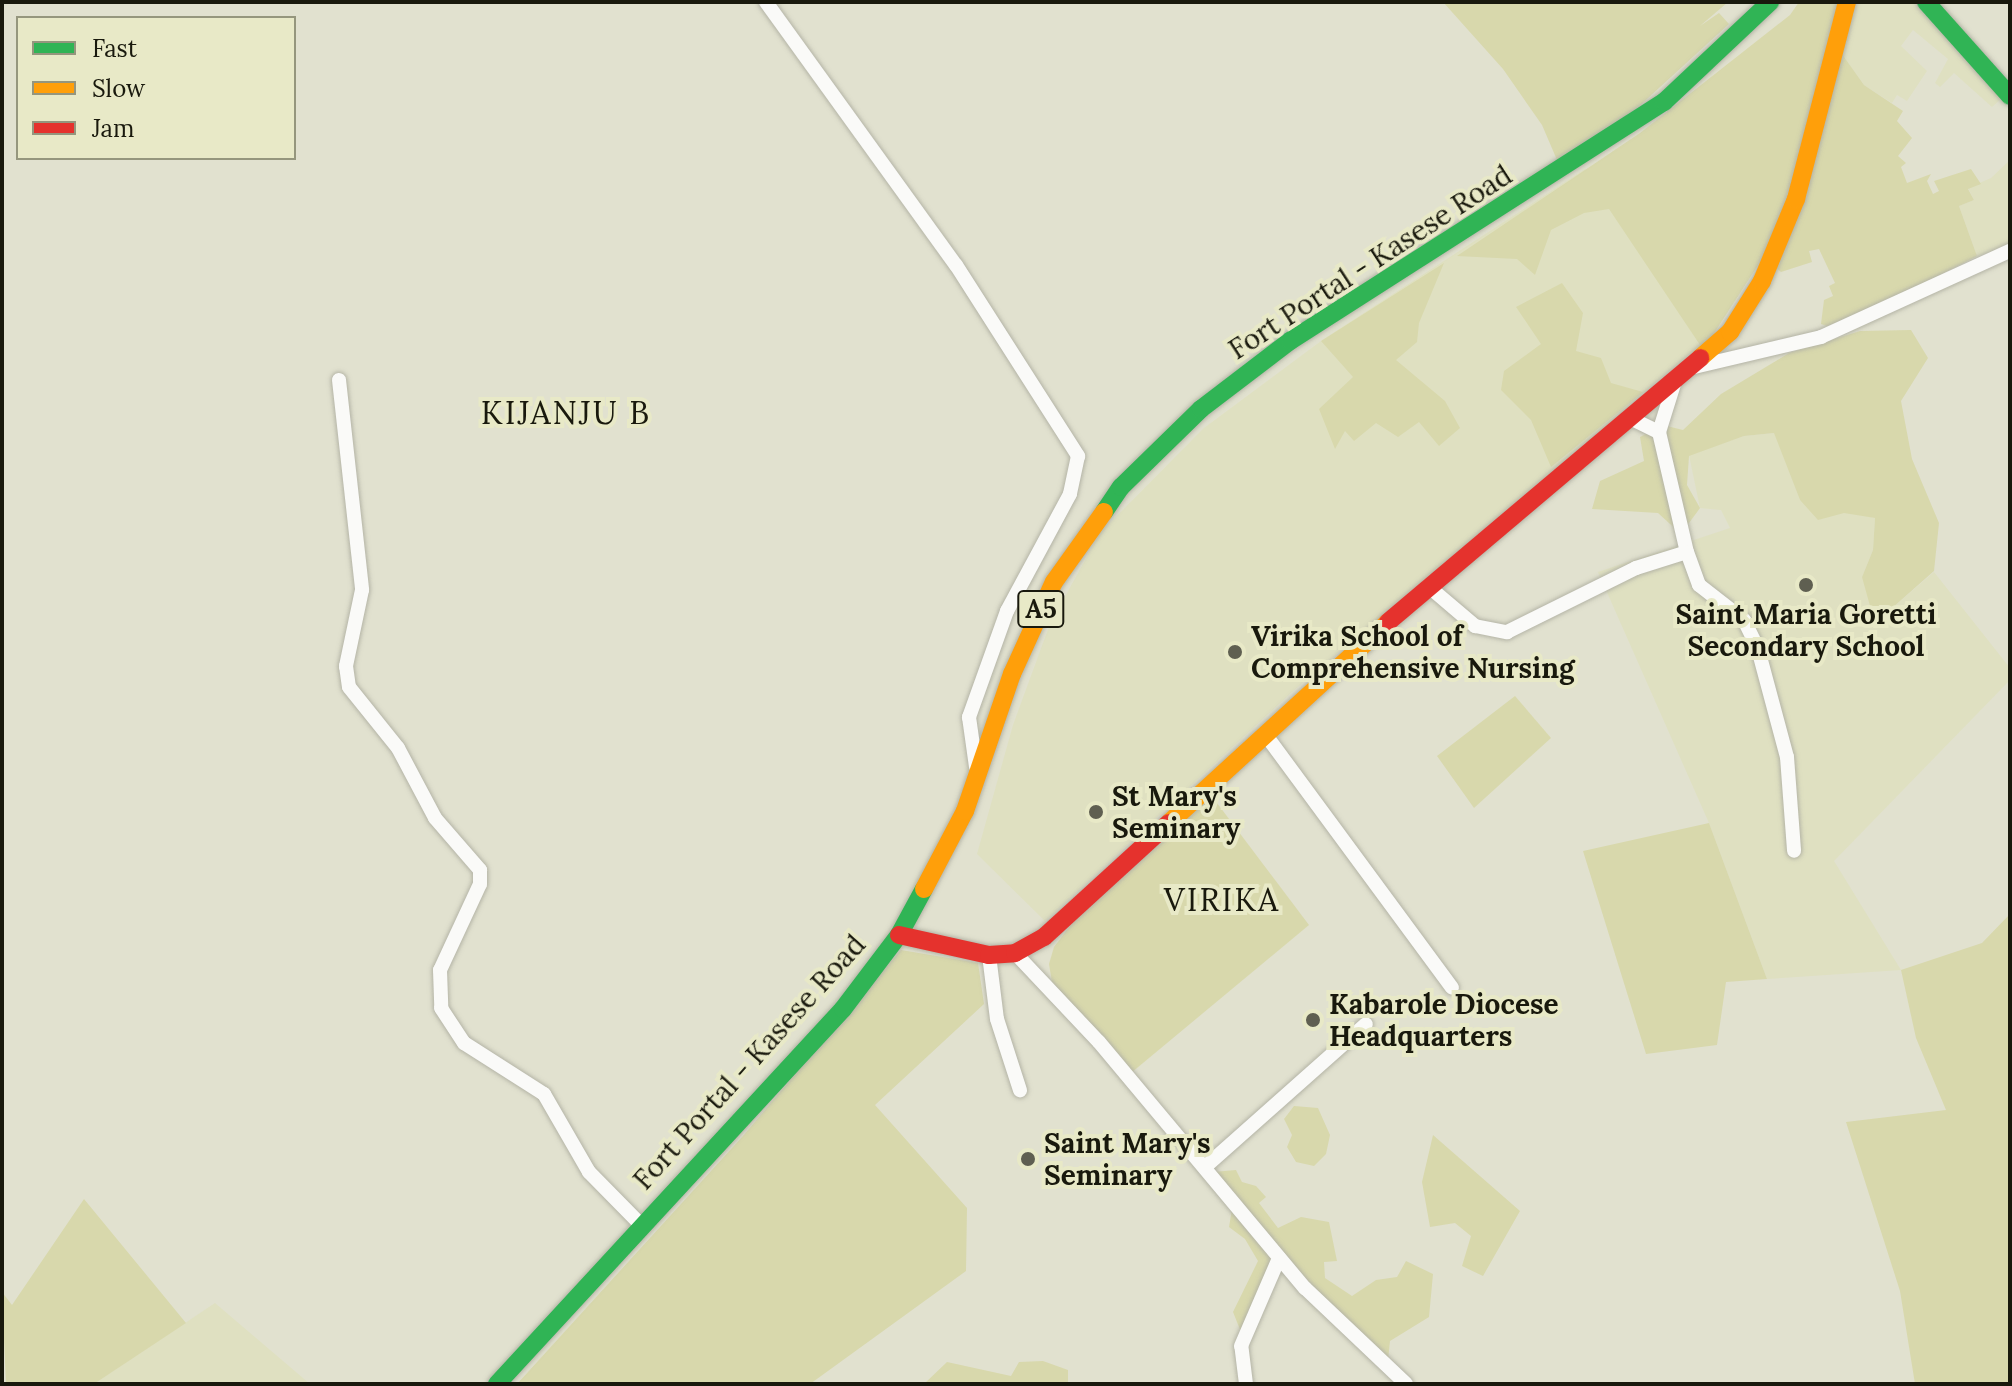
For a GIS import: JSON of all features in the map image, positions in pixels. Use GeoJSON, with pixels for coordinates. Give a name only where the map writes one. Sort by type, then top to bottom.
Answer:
{"type":"FeatureCollection","features":[{"type":"Feature","properties":{"kind":"main road","name":"Fort Portal - Kasese Road"},"geometry":{"type":"LineString","coordinates":[[497,1384],[843,1009],[899,935],[947,852],[979,779],[1012,674],[1054,582],[1081,538],[1165,441],[1290,341],[1664,102],[1770,2]]}},
{"type":"Feature","properties":{"kind":"main road"},"geometry":{"type":"LineString","coordinates":[[899,935],[989,955],[1015,953],[1044,937],[1428,586],[1632,419],[1730,332],[1762,281],[1796,199],[1847,2]]}},
{"type":"Feature","properties":{"kind":"main road"},"geometry":{"type":"LineString","coordinates":[[1926,2],[2010,96]]}},
{"type":"Feature","properties":{"kind":"street"},"geometry":{"type":"LineString","coordinates":[[766,2],[956,265],[1078,456],[1070,494],[1007,611],[969,717],[979,779]]}},
{"type":"Feature","properties":{"kind":"street"},"geometry":{"type":"LineString","coordinates":[[1690,368],[1821,337],[2010,251]]}},
{"type":"Feature","properties":{"kind":"street"},"geometry":{"type":"LineString","coordinates":[[339,380],[362,590],[346,666],[349,687],[398,748],[435,818],[480,870],[480,884],[440,970],[441,1008],[464,1043],[544,1094],[589,1172],[641,1225]]}},
{"type":"Feature","properties":{"kind":"street"},"geometry":{"type":"LineString","coordinates":[[1675,381],[1659,432],[1687,552],[1699,585],[1744,620],[1758,649],[1787,757],[1794,851]]}},
{"type":"Feature","properties":{"kind":"street"},"geometry":{"type":"LineString","coordinates":[[1632,419],[1659,432]]}},
{"type":"Feature","properties":{"kind":"street"},"geometry":{"type":"LineString","coordinates":[[1428,586],[1475,626],[1507,632],[1636,568],[1687,552]]}},
{"type":"Feature","properties":{"kind":"street"},"geometry":{"type":"LineString","coordinates":[[1265,734],[1452,988]]}},
{"type":"Feature","properties":{"kind":"street"},"geometry":{"type":"LineString","coordinates":[[1015,953],[1205,1167],[1279,1258],[1406,1384]]}},
{"type":"Feature","properties":{"kind":"street"},"geometry":{"type":"LineString","coordinates":[[989,955],[997,1019],[1020,1090]]}},
{"type":"Feature","properties":{"kind":"street"},"geometry":{"type":"LineString","coordinates":[[1205,1167],[1366,1024]]}},
{"type":"Feature","properties":{"kind":"street"},"geometry":{"type":"LineString","coordinates":[[1246,1384],[1241,1346],[1279,1258]]}},
{"type":"Feature","properties":{"kind":"shaded area"},"geometry":{"type":"Polygon","coordinates":[[[1443,2],[1728,2],[1700,26],[1719,13],[1729,24],[1636,109],[1557,160],[1542,125],[1503,69],[1443,2]]]}},
{"type":"Feature","properties":{"kind":"shaded area"},"geometry":{"type":"Polygon","coordinates":[[[1799,2],[1839,2],[1804,142],[1773,242],[1709,341],[1700,345],[1609,209],[1584,213],[1551,230],[1535,275],[1517,259],[1457,256],[1640,133],[1790,15],[1799,2]]]}},
{"type":"Feature","properties":{"kind":"shaded area"},"geometry":{"type":"Polygon","coordinates":[[[1855,2],[1913,2],[2001,99],[1992,107],[1954,73],[1940,87],[1935,83],[1948,59],[1913,30],[1901,46],[1927,71],[1907,101],[1897,95],[1892,103],[1864,85],[1842,54],[1855,2]]]}},
{"type":"Feature","properties":{"kind":"shaded area"},"geometry":{"type":"Polygon","coordinates":[[[1842,54],[1864,85],[1903,111],[1897,121],[1912,138],[1898,156],[1906,163],[1901,167],[1907,183],[1931,174],[1927,181],[1933,194],[1939,191],[1934,181],[1971,169],[1981,184],[1968,189],[1974,200],[1959,206],[1977,256],[1867,312],[1827,326],[1821,324],[1824,300],[1833,296],[1829,286],[1835,283],[1819,249],[1809,251],[1812,262],[1781,272],[1775,267],[1842,54]]]}},
{"type":"Feature","properties":{"kind":"shaded area"},"geometry":{"type":"Polygon","coordinates":[[[2010,160],[2010,246],[1977,256],[1959,206],[1974,200],[1968,188],[1991,178],[2010,160]]]}},
{"type":"Feature","properties":{"kind":"shaded area"},"geometry":{"type":"Polygon","coordinates":[[[1585,169],[1700,345],[1292,692],[1045,921],[977,854],[1013,725],[1050,624],[1100,533],[1204,428],[1321,341],[1585,169]]]}},
{"type":"Feature","properties":{"kind":"shaded area"},"geometry":{"type":"Polygon","coordinates":[[[1444,263],[1419,323],[1417,342],[1396,360],[1445,401],[1460,428],[1439,446],[1419,422],[1398,437],[1376,423],[1354,441],[1345,431],[1335,449],[1319,409],[1353,377],[1321,341],[1444,263]]]}},
{"type":"Feature","properties":{"kind":"shaded area"},"geometry":{"type":"Polygon","coordinates":[[[1562,283],[1583,313],[1576,351],[1601,358],[1611,383],[1643,392],[1551,467],[1531,420],[1501,390],[1504,371],[1541,344],[1516,307],[1562,283]]]}},
{"type":"Feature","properties":{"kind":"shaded area"},"geometry":{"type":"Polygon","coordinates":[[[1911,330],[1928,358],[1901,401],[1912,459],[1939,523],[1934,571],[1891,609],[1870,606],[1862,577],[1873,550],[1875,518],[1844,513],[1818,520],[1800,500],[1774,433],[1744,436],[1689,456],[1687,485],[1700,508],[1681,534],[1658,513],[1592,509],[1600,481],[1644,461],[1640,437],[1663,425],[1683,430],[1721,394],[1789,353],[1860,331],[1911,330]]]}},
{"type":"Feature","properties":{"kind":"shaded area"},"geometry":{"type":"Polygon","coordinates":[[[1775,433],[1800,500],[1875,518],[1873,550],[1862,577],[1891,609],[1934,572],[2010,668],[2010,680],[1834,861],[1901,970],[1767,979],[1709,823],[1598,572],[1730,528],[1721,510],[1700,508],[1689,455],[1744,436],[1775,433]]]}},
{"type":"Feature","properties":{"kind":"shaded area"},"geometry":{"type":"Polygon","coordinates":[[[1515,696],[1551,738],[1474,808],[1437,756],[1515,696]]]}},
{"type":"Feature","properties":{"kind":"shaded area"},"geometry":{"type":"Polygon","coordinates":[[[1211,795],[1309,925],[1131,1073],[1052,982],[1049,964],[1054,947],[1076,918],[1211,795]]]}},
{"type":"Feature","properties":{"kind":"shaded area"},"geometry":{"type":"Polygon","coordinates":[[[1709,823],[1767,979],[1726,982],[1717,1045],[1646,1054],[1583,851],[1709,823]]]}},
{"type":"Feature","properties":{"kind":"shaded area"},"geometry":{"type":"Polygon","coordinates":[[[2010,914],[2010,1384],[1915,1384],[1900,1291],[1846,1122],[1946,1110],[1916,1038],[1901,970],[1982,943],[2010,914]]]}},
{"type":"Feature","properties":{"kind":"shaded area"},"geometry":{"type":"Polygon","coordinates":[[[901,950],[978,963],[984,1004],[875,1105],[967,1208],[966,1271],[810,1384],[517,1384],[742,1137],[901,950]]]}},
{"type":"Feature","properties":{"kind":"shaded area"},"geometry":{"type":"Polygon","coordinates":[[[1294,1106],[1318,1108],[1330,1135],[1326,1154],[1314,1166],[1296,1162],[1287,1147],[1292,1135],[1284,1119],[1294,1106]]]}},
{"type":"Feature","properties":{"kind":"shaded area"},"geometry":{"type":"Polygon","coordinates":[[[1433,1135],[1520,1211],[1483,1276],[1462,1266],[1471,1236],[1455,1223],[1430,1227],[1422,1182],[1433,1135]]]}},
{"type":"Feature","properties":{"kind":"shaded area"},"geometry":{"type":"Polygon","coordinates":[[[1236,1170],[1242,1182],[1256,1186],[1266,1197],[1259,1203],[1278,1228],[1301,1217],[1329,1222],[1337,1261],[1324,1262],[1325,1278],[1352,1296],[1376,1280],[1397,1277],[1406,1261],[1433,1274],[1429,1317],[1390,1341],[1388,1360],[1306,1283],[1213,1172],[1236,1170]]]}},
{"type":"Feature","properties":{"kind":"shaded area"},"geometry":{"type":"Polygon","coordinates":[[[84,1199],[186,1323],[94,1384],[6,1384],[2,1292],[12,1305],[84,1199]]]}},
{"type":"Feature","properties":{"kind":"shaded area"},"geometry":{"type":"Polygon","coordinates":[[[1232,1209],[1274,1258],[1241,1332],[1233,1312],[1258,1261],[1245,1239],[1229,1227],[1232,1209]]]}},
{"type":"Feature","properties":{"kind":"shaded area"},"geometry":{"type":"Polygon","coordinates":[[[215,1303],[310,1384],[94,1384],[215,1303]]]}},
{"type":"Feature","properties":{"kind":"shaded area"},"geometry":{"type":"Polygon","coordinates":[[[1043,1361],[1068,1370],[1068,1384],[924,1384],[947,1362],[1011,1376],[1019,1362],[1043,1361]]]}},
{"type":"Feature","properties":{"kind":"traffic: fast"},"geometry":{"type":"LineString","coordinates":[[1104,512],[1121,487],[1201,409],[1290,341],[1664,102],[1770,2]]}},
{"type":"Feature","properties":{"kind":"traffic: fast"},"geometry":{"type":"LineString","coordinates":[[1926,2],[2010,96]]}},
{"type":"Feature","properties":{"kind":"traffic: fast"},"geometry":{"type":"LineString","coordinates":[[497,1384],[843,1009],[899,935],[924,889]]}},
{"type":"Feature","properties":{"kind":"traffic: slow"},"geometry":{"type":"LineString","coordinates":[[1700,358],[1730,332],[1762,281],[1796,199],[1847,2]]}},
{"type":"Feature","properties":{"kind":"traffic: slow"},"geometry":{"type":"LineString","coordinates":[[924,889],[965,811],[1012,674],[1054,582],[1104,512]]}},
{"type":"Feature","properties":{"kind":"traffic: slow"},"geometry":{"type":"LineString","coordinates":[[1169,823],[1388,622]]}},
{"type":"Feature","properties":{"kind":"traffic: jam"},"geometry":{"type":"LineString","coordinates":[[1388,622],[1700,358]]}},
{"type":"Feature","properties":{"kind":"traffic: jam"},"geometry":{"type":"LineString","coordinates":[[899,935],[989,955],[1015,953],[1044,937],[1169,823]]}},
{"type":"Feature","properties":{"kind":"place","name":"Saint Maria Goretti Secondary School"},"geometry":{"type":"Point","coordinates":[1806,585]}},
{"type":"Feature","properties":{"kind":"place","name":"Virika School of Comprehensive Nursing"},"geometry":{"type":"Point","coordinates":[1235,652]}},
{"type":"Feature","properties":{"kind":"place","name":"St Mary's Seminary"},"geometry":{"type":"Point","coordinates":[1096,812]}},
{"type":"Feature","properties":{"kind":"place","name":"Kabarole Diocese Headquarters"},"geometry":{"type":"Point","coordinates":[1313,1020]}},
{"type":"Feature","properties":{"kind":"place","name":"Saint Mary's Seminary"},"geometry":{"type":"Point","coordinates":[1028,1159]}},
{"type":"Feature","properties":{"kind":"district","name":"KIJANJU B"},"geometry":{"type":"Point","coordinates":[566,413]}},
{"type":"Feature","properties":{"kind":"district","name":"VIRIKA"},"geometry":{"type":"Point","coordinates":[1222,900]}}]}
